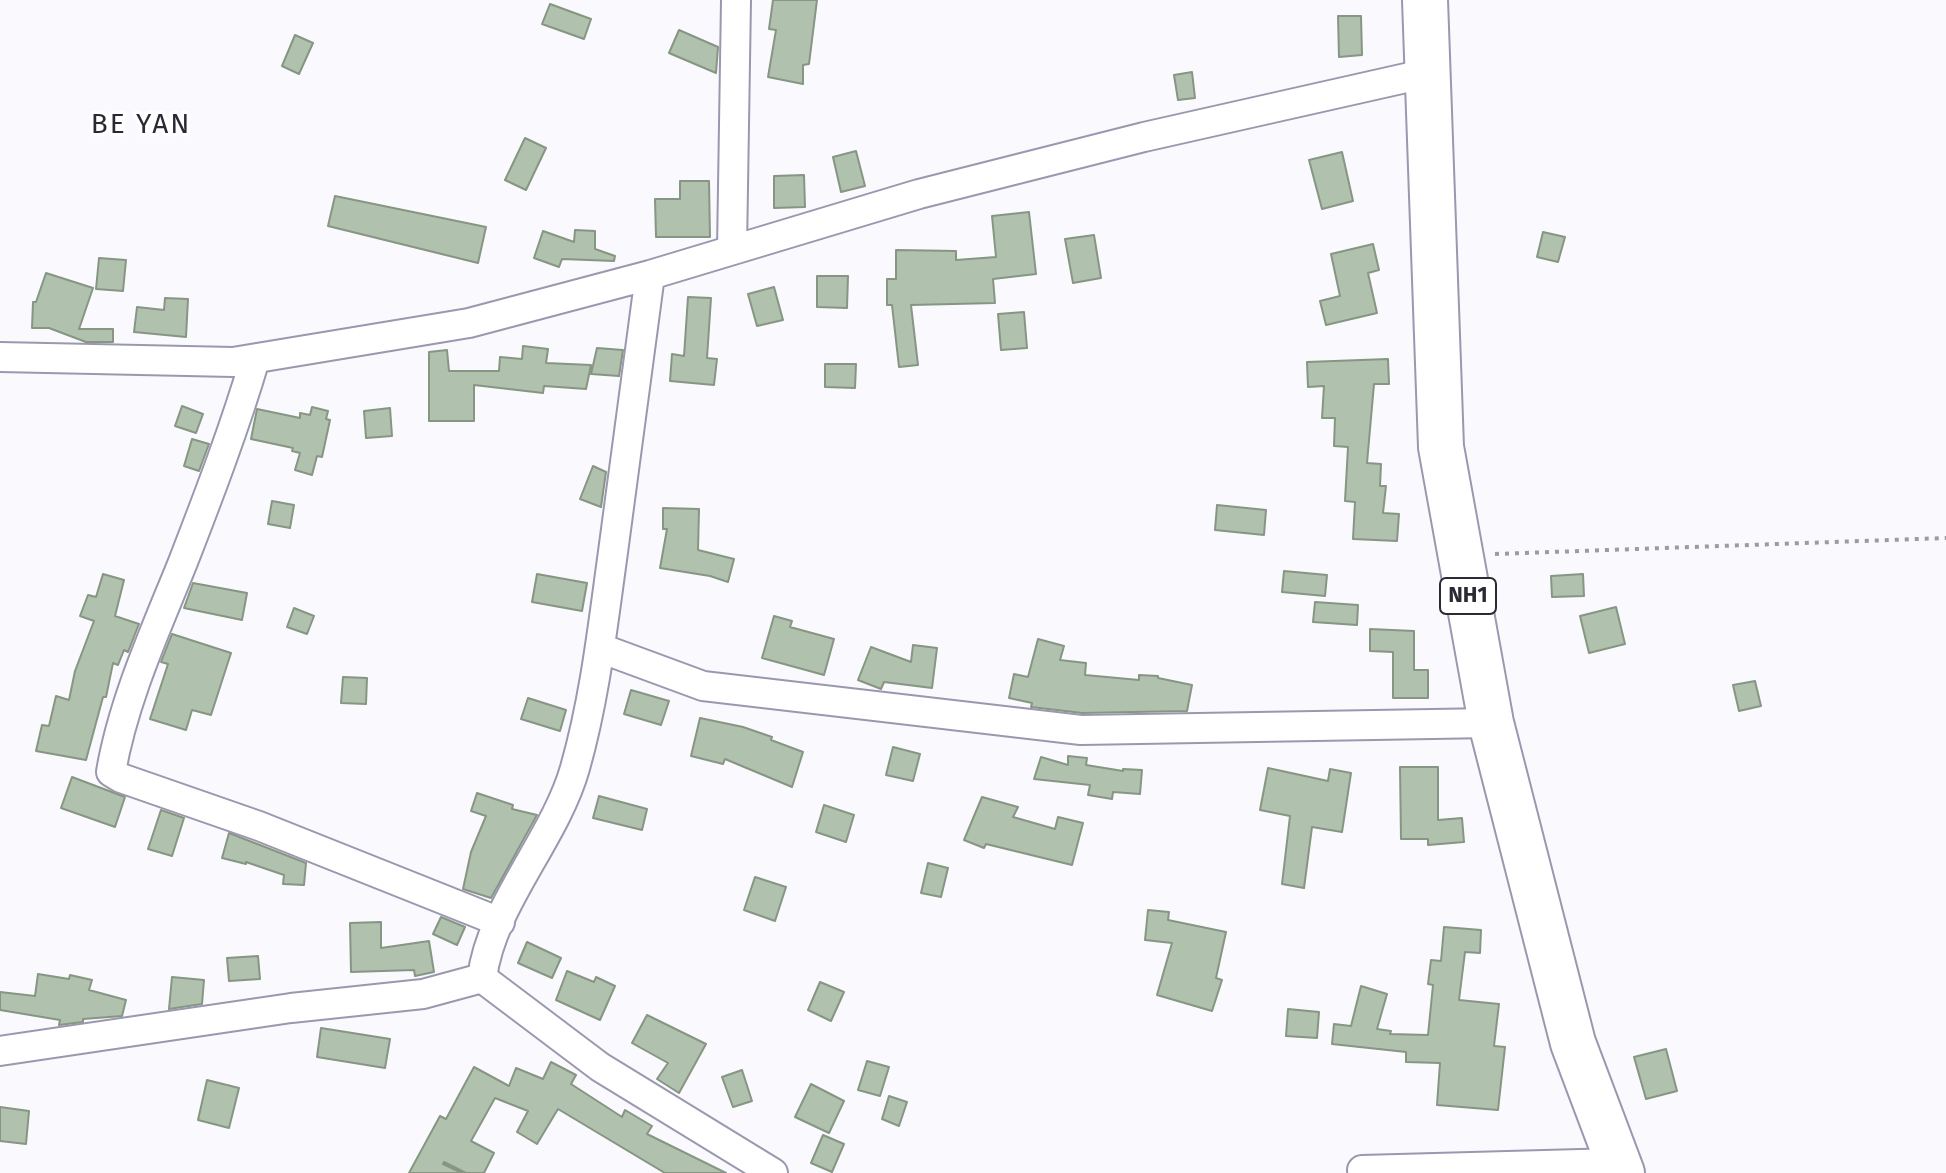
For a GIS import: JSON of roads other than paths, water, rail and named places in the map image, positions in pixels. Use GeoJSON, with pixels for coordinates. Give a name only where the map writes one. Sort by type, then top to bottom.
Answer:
{"type":"FeatureCollection","features":[{"type":"Feature","properties":{"kind":"highway","name":"NH1"},"geometry":{"type":"LineString","coordinates":[[1425,0],[1441,447],[1491,723],[1573,1043],[1619,1168]]}},
{"type":"Feature","properties":{"kind":"street"},"geometry":{"type":"LineString","coordinates":[[732,249],[736,0]]}},
{"type":"Feature","properties":{"kind":"street"},"geometry":{"type":"LineString","coordinates":[[0,357],[233,362],[469,323],[650,275],[949,186],[1144,137],[1428,73]]}},
{"type":"Feature","properties":{"kind":"street"},"geometry":{"type":"LineString","coordinates":[[482,978],[484,962],[500,922],[575,770],[600,648],[650,275]]}},
{"type":"Feature","properties":{"kind":"street"},"geometry":{"type":"LineString","coordinates":[[255,359],[188,547],[147,649],[111,772],[146,788],[259,826],[500,922]]}},
{"type":"Feature","properties":{"kind":"street"},"geometry":{"type":"LineString","coordinates":[[600,648],[703,686],[1081,730],[1491,723]]}},
{"type":"Feature","properties":{"kind":"street"},"geometry":{"type":"LineString","coordinates":[[0,1051],[291,1008],[423,994],[482,978]]}},
{"type":"Feature","properties":{"kind":"street"},"geometry":{"type":"LineString","coordinates":[[482,978],[600,1067],[773,1173]]}},
{"type":"Feature","properties":{"kind":"street"},"geometry":{"type":"LineString","coordinates":[[1362,1170],[1619,1168]]}},
{"type":"Feature","properties":{"kind":"district","name":"BE YAN"},"geometry":{"type":"Point","coordinates":[141,125]}}]}
